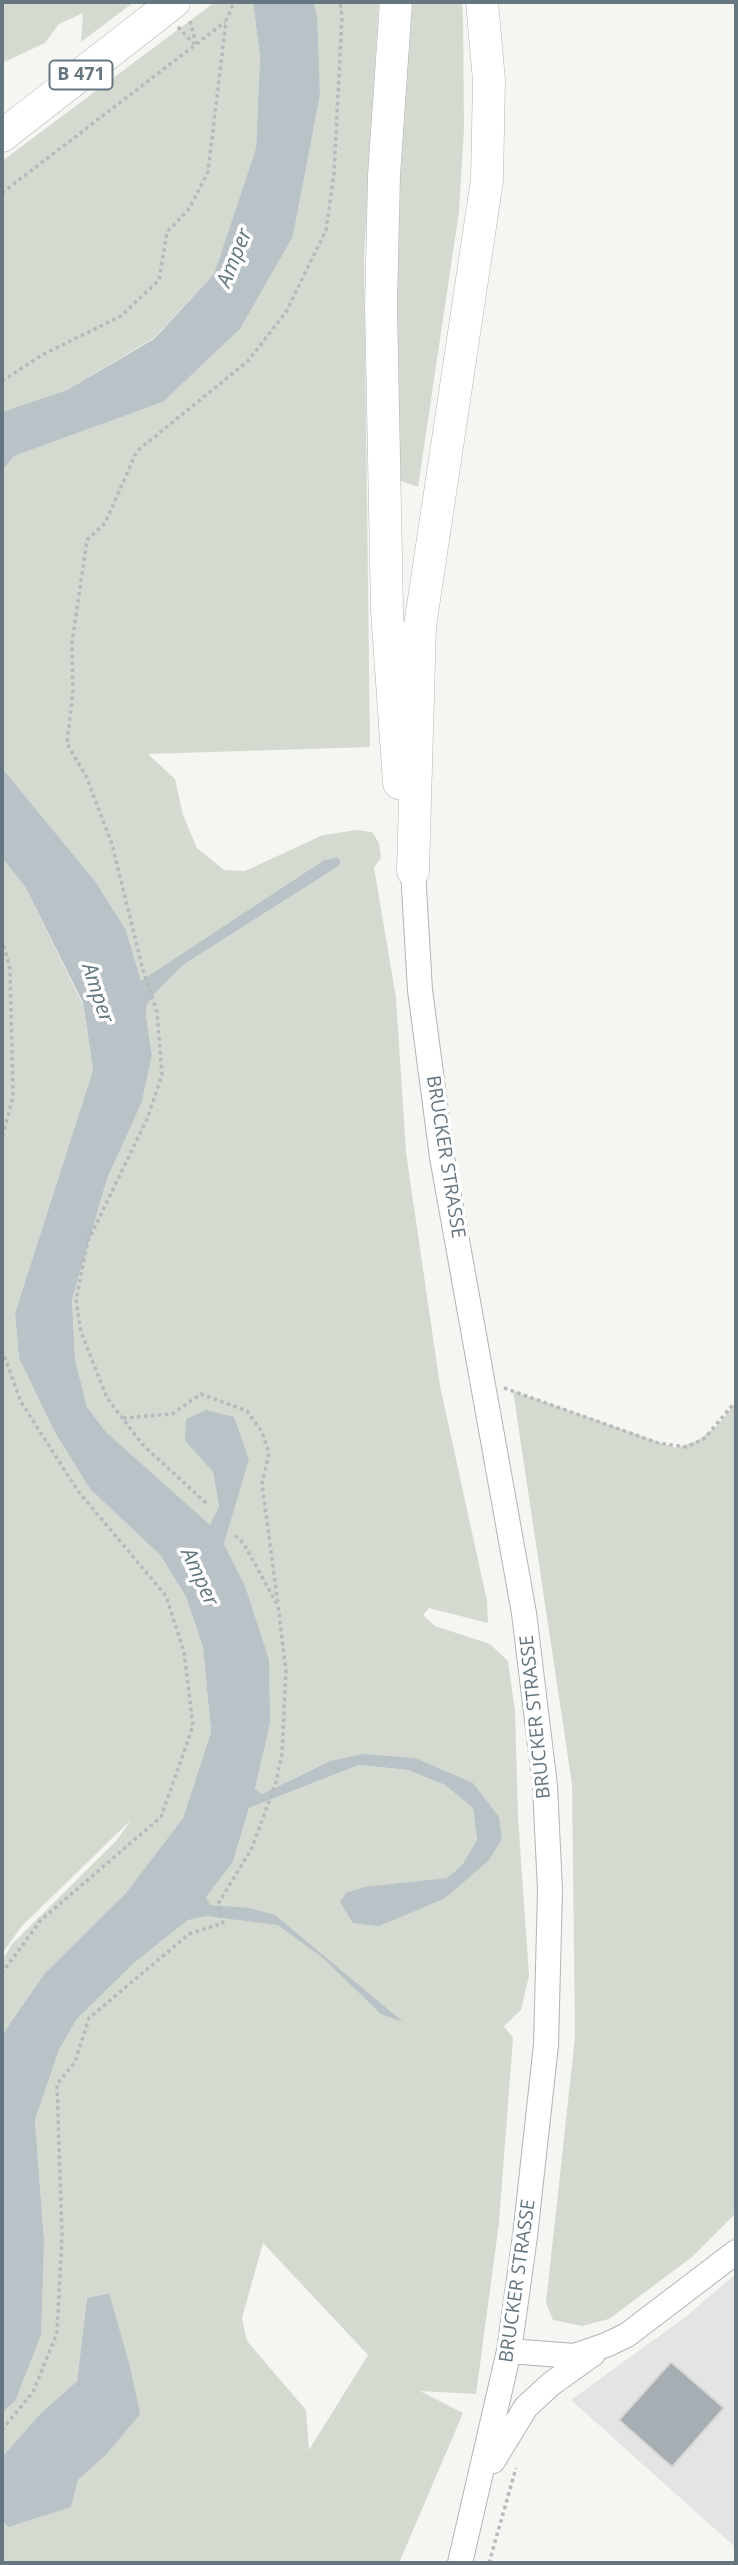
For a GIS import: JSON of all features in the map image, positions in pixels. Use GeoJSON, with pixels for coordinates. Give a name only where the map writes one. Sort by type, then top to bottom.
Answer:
{"type":"FeatureCollection","features":[{"type":"Feature","properties":{"kind":"highway"},"geometry":{"type":"LineString","coordinates":[[396,2],[384,174],[381,306],[387,610],[395,756],[413,871]]}},
{"type":"Feature","properties":{"kind":"highway"},"geometry":{"type":"LineString","coordinates":[[413,871],[420,626],[487,180],[489,80],[482,2]]}},
{"type":"Feature","properties":{"kind":"highway","name":"B 471"},"geometry":{"type":"LineString","coordinates":[[2,136],[174,13]]}},
{"type":"Feature","properties":{"kind":"main road","name":"BRUCKER STRASSE"},"geometry":{"type":"LineString","coordinates":[[413,871],[420,990],[442,1157],[524,1613],[536,1706],[550,1890],[545,2045],[538,2136],[509,2351],[460,2563]]}},
{"type":"Feature","properties":{"kind":"main road"},"geometry":{"type":"LineString","coordinates":[[509,2351],[574,2356],[606,2345],[627,2335],[736,2252]]}},
{"type":"Feature","properties":{"kind":"main road"},"geometry":{"type":"LineString","coordinates":[[476,2496],[509,2432],[526,2407],[551,2384],[606,2345]]}},
{"type":"Feature","properties":{"kind":"path"},"geometry":{"type":"LineString","coordinates":[[2,382],[42,355],[121,316],[159,280],[167,232],[189,209],[208,172],[226,21],[234,2]]}},
{"type":"Feature","properties":{"kind":"path"},"geometry":{"type":"LineString","coordinates":[[206,1503],[143,1445],[107,1398],[81,1332],[76,1300],[88,1241],[125,1167],[162,1075],[157,1012],[143,970],[112,844],[86,776],[67,744],[73,691],[72,643],[87,540],[105,523],[137,451],[248,361],[286,312],[326,230],[334,173],[342,17],[340,2]]}},
{"type":"Feature","properties":{"kind":"path"},"geometry":{"type":"LineString","coordinates":[[174,13],[196,45]]}},
{"type":"Feature","properties":{"kind":"path"},"geometry":{"type":"LineString","coordinates":[[174,13],[196,45]]}},
{"type":"Feature","properties":{"kind":"path"},"geometry":{"type":"LineString","coordinates":[[2,193],[226,21]]}},
{"type":"Feature","properties":{"kind":"path"},"geometry":{"type":"LineString","coordinates":[[2,939],[10,968],[13,1097],[2,1138]]}},
{"type":"Feature","properties":{"kind":"path"},"geometry":{"type":"LineString","coordinates":[[2,1350],[21,1402],[78,1490],[166,1596],[184,1652],[193,1726],[161,1818],[40,1920],[4,1965],[2,1973]]}},
{"type":"Feature","properties":{"kind":"path"},"geometry":{"type":"LineString","coordinates":[[484,1381],[658,1443],[686,1447],[704,1439],[736,1401]]}},
{"type":"Feature","properties":{"kind":"path"},"geometry":{"type":"LineString","coordinates":[[2,2430],[33,2392],[57,2333],[62,2235],[57,2084],[75,2062],[89,2018],[189,1934],[223,1923],[218,1904],[252,1848],[269,1807],[282,1753],[286,1671],[262,1484],[269,1453],[262,1432],[247,1411],[201,1394],[172,1414],[123,1418]]}},
{"type":"Feature","properties":{"kind":"path"},"geometry":{"type":"LineString","coordinates":[[234,1534],[244,1544],[278,1606]]}},
{"type":"Feature","properties":{"kind":"path"},"geometry":{"type":"LineString","coordinates":[[489,2563],[516,2466]]}},
{"type":"Feature","properties":{"kind":"shaded area"},"geometry":{"type":"Polygon","coordinates":[[[2,2],[134,2],[81,42],[83,13],[59,24],[45,43],[2,63],[2,2]]]}},
{"type":"Feature","properties":{"kind":"shaded area"},"geometry":{"type":"Polygon","coordinates":[[[215,2],[253,2],[260,57],[256,148],[214,274],[154,338],[67,390],[2,412],[2,161],[215,2]]]}},
{"type":"Feature","properties":{"kind":"shaded area"},"geometry":{"type":"Polygon","coordinates":[[[314,2],[379,2],[364,257],[370,747],[148,754],[175,779],[183,815],[197,848],[224,870],[245,871],[323,835],[357,830],[372,832],[379,843],[381,858],[374,867],[396,998],[406,1152],[440,1386],[487,1601],[488,1623],[429,1608],[423,1615],[435,1626],[490,1644],[508,1661],[515,1711],[518,1817],[529,1976],[521,2010],[504,2026],[513,2038],[499,2223],[476,2394],[420,2391],[463,2413],[399,2563],[2,2563],[2,2522],[9,2527],[70,2507],[78,2480],[107,2454],[139,2414],[130,2366],[108,2293],[87,2298],[77,2381],[40,2414],[2,2457],[2,2413],[15,2401],[44,2240],[35,2120],[59,2050],[77,2019],[134,1963],[188,1920],[233,1862],[249,1808],[359,1765],[408,1770],[445,1785],[473,1808],[477,1840],[462,1865],[447,1878],[406,1885],[379,1925],[444,1899],[499,1817],[415,1758],[330,1761],[262,1794],[255,1789],[270,1724],[245,1586],[224,1544],[249,1460],[185,1441],[213,1472],[219,1506],[210,1526],[106,1432],[87,1407],[75,1359],[72,1300],[107,1179],[142,1102],[152,1055],[147,1005],[183,965],[334,869],[339,857],[324,860],[141,982],[126,930],[95,881],[2,768],[2,471],[14,456],[163,402],[240,329],[293,235],[320,95],[314,2]],[[263,2243],[242,2318],[247,2341],[306,2410],[309,2450],[368,2355],[263,2243]]]}},
{"type":"Feature","properties":{"kind":"shaded area"},"geometry":{"type":"Polygon","coordinates":[[[410,2],[462,2],[463,19],[464,128],[459,212],[418,487],[396,479],[392,390],[398,157],[410,2]]]}},
{"type":"Feature","properties":{"kind":"shaded area"},"geometry":{"type":"Polygon","coordinates":[[[2,858],[26,888],[83,1005],[93,1070],[15,1313],[19,1358],[54,1431],[90,1489],[161,1556],[186,1597],[203,1647],[211,1732],[183,1818],[128,1891],[46,1972],[2,2035],[2,1960],[12,1944],[116,1841],[131,1820],[21,1927],[2,1954],[2,858]]]}},
{"type":"Feature","properties":{"kind":"shaded area"},"geometry":{"type":"Polygon","coordinates":[[[513,1391],[676,1448],[697,1441],[717,1426],[736,1402],[736,2213],[692,2257],[609,2319],[582,2326],[553,2320],[546,2303],[575,2037],[572,1784],[513,1391]]]}},
{"type":"Feature","properties":{"kind":"shaded area"},"geometry":{"type":"Polygon","coordinates":[[[736,2274],[736,2548],[571,2400],[684,2318],[736,2274]]]}},
{"type":"Feature","properties":{"kind":"water","name":"Amper"},"geometry":{"type":"Polygon","coordinates":[[[253,2],[314,2],[317,17],[320,95],[293,236],[240,329],[163,402],[14,456],[2,471],[2,412],[67,390],[154,339],[214,274],[256,148],[260,57],[253,2]]]}},
{"type":"Feature","properties":{"kind":"water","name":"Amper"},"geometry":{"type":"Polygon","coordinates":[[[2,768],[95,881],[126,930],[141,981],[324,860],[338,857],[341,863],[183,965],[147,1005],[152,1055],[142,1102],[107,1179],[72,1300],[75,1359],[87,1407],[106,1432],[210,1525],[219,1506],[213,1472],[185,1441],[186,1419],[206,1410],[234,1417],[249,1460],[224,1544],[245,1586],[269,1660],[270,1724],[255,1789],[262,1794],[330,1761],[364,1754],[415,1758],[473,1783],[499,1817],[502,1839],[488,1861],[444,1899],[379,1926],[353,1923],[340,1902],[346,1893],[364,1887],[447,1878],[462,1865],[477,1840],[473,1808],[445,1785],[408,1770],[359,1765],[249,1808],[233,1862],[206,1897],[210,1905],[249,1908],[275,1915],[403,2022],[381,2014],[323,1958],[278,1925],[206,1916],[188,1920],[134,1963],[77,2019],[59,2050],[35,2120],[44,2240],[41,2335],[15,2401],[2,2413],[2,2035],[45,1973],[126,1893],[183,1818],[211,1732],[203,1647],[186,1597],[161,1556],[90,1489],[54,1431],[19,1358],[15,1313],[93,1070],[83,1003],[26,888],[2,858],[2,768]]]}},
{"type":"Feature","properties":{"kind":"water"},"geometry":{"type":"Polygon","coordinates":[[[109,2293],[130,2366],[140,2414],[107,2454],[78,2480],[71,2507],[9,2527],[2,2522],[2,2457],[40,2414],[77,2381],[87,2298],[109,2293]]]}},
{"type":"Feature","properties":{"kind":"building"},"geometry":{"type":"Polygon","coordinates":[[[671,2362],[724,2408],[672,2467],[619,2420],[671,2362]]]}}]}
